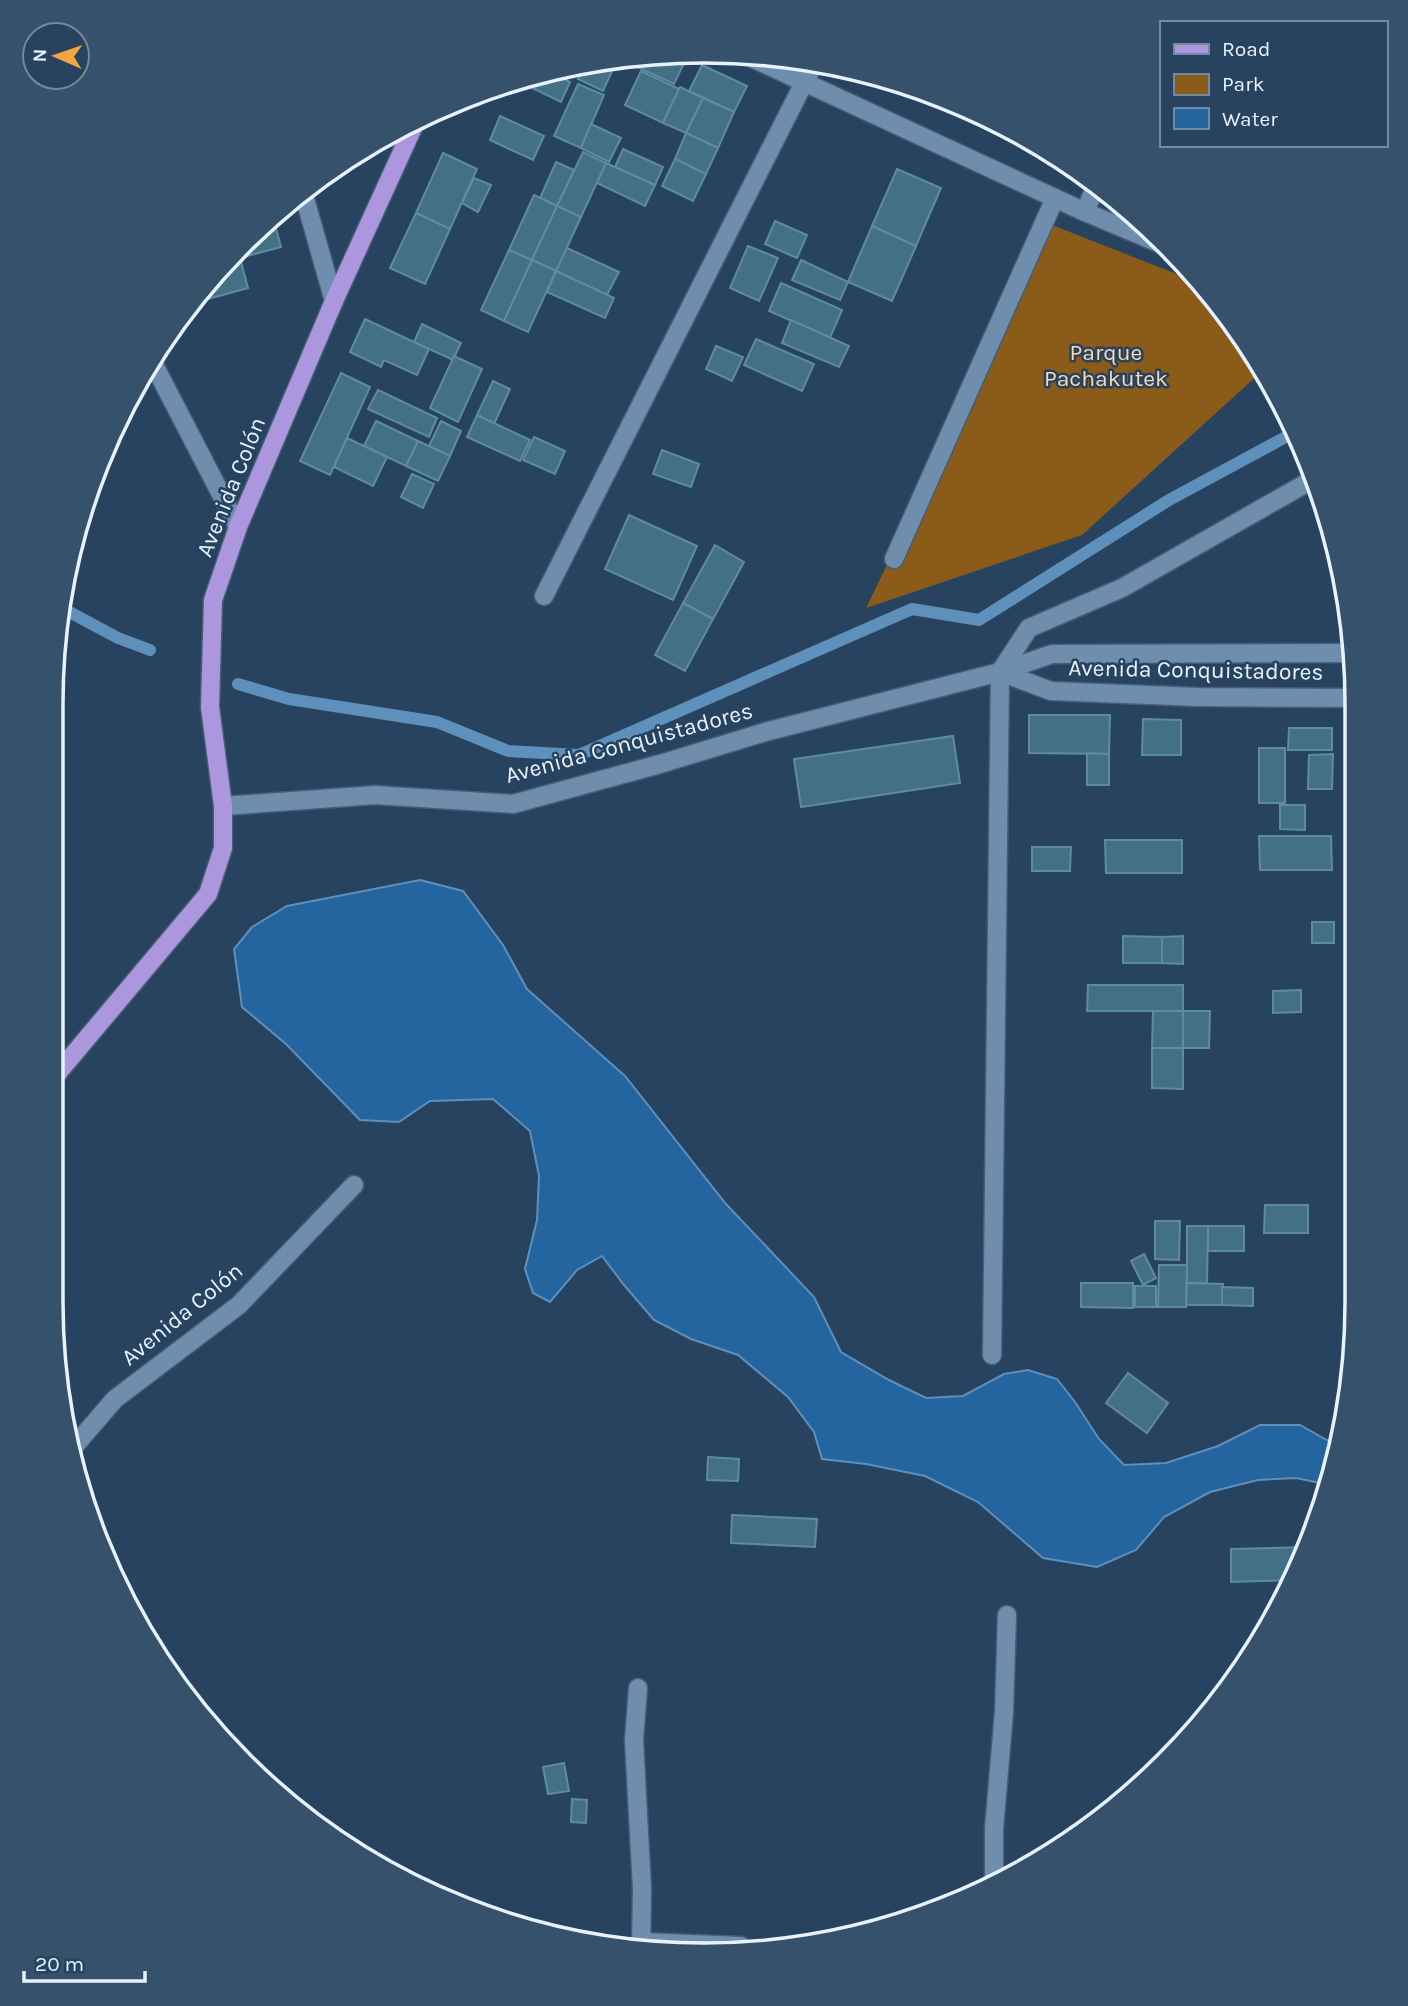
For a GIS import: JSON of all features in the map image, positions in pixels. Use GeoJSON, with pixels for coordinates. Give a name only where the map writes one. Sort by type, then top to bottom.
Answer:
{"type":"FeatureCollection","features":[{"type":"Feature","properties":{"kind":"main road","name":"Avenida Colón"},"geometry":{"type":"LineString","coordinates":[[63,1067],[208,894],[223,848],[223,806],[210,707],[213,600],[238,527],[334,301],[410,135]]}},
{"type":"Feature","properties":{"kind":"street"},"geometry":{"type":"LineString","coordinates":[[769,66],[1141,235]]}},
{"type":"Feature","properties":{"kind":"street"},"geometry":{"type":"LineString","coordinates":[[544,596],[810,72]]}},
{"type":"Feature","properties":{"kind":"street"},"geometry":{"type":"LineString","coordinates":[[1085,212],[1092,194]]}},
{"type":"Feature","properties":{"kind":"street"},"geometry":{"type":"LineString","coordinates":[[894,559],[1055,198]]}},
{"type":"Feature","properties":{"kind":"street"},"geometry":{"type":"LineString","coordinates":[[306,202],[334,301]]}},
{"type":"Feature","properties":{"kind":"street"},"geometry":{"type":"LineString","coordinates":[[157,370],[238,527]]}},
{"type":"Feature","properties":{"kind":"street"},"geometry":{"type":"LineString","coordinates":[[992,1355],[1000,672],[1029,628],[1122,588],[1305,484]]}},
{"type":"Feature","properties":{"kind":"street","name":"Avenida Conquistadores"},"geometry":{"type":"LineString","coordinates":[[223,806],[376,795],[513,804],[765,732],[1000,672],[1052,654],[1343,653]]}},
{"type":"Feature","properties":{"kind":"street","name":"Avenida Conquistadores"},"geometry":{"type":"LineString","coordinates":[[1000,672],[1051,691],[1198,697],[1345,698]]}},
{"type":"Feature","properties":{"kind":"street","name":"Avenida Colón"},"geometry":{"type":"LineString","coordinates":[[78,1441],[114,1399],[239,1305],[354,1185]]}},
{"type":"Feature","properties":{"kind":"street"},"geometry":{"type":"LineString","coordinates":[[994,1874],[994,1829],[1004,1712],[1007,1615]]}},
{"type":"Feature","properties":{"kind":"street"},"geometry":{"type":"LineString","coordinates":[[638,1688],[634,1740],[642,1889],[641,1940]]}},
{"type":"Feature","properties":{"kind":"green space","name":"Parque Pachakutek"},"geometry":{"type":"Polygon","coordinates":[[[1052,225],[1181,276],[1213,314],[1255,377],[1082,535],[866,608],[1052,225]]]}},
{"type":"Feature","properties":{"kind":"water"},"geometry":{"type":"Polygon","coordinates":[[[420,880],[463,891],[503,945],[527,989],[625,1076],[726,1204],[814,1297],[841,1352],[889,1380],[926,1398],[963,1396],[1004,1374],[1028,1370],[1057,1379],[1099,1439],[1124,1465],[1166,1463],[1218,1446],[1260,1425],[1300,1425],[1329,1442],[1319,1483],[1296,1478],[1258,1480],[1210,1492],[1164,1517],[1136,1550],[1097,1567],[1043,1558],[978,1502],[925,1476],[866,1464],[822,1459],[814,1432],[788,1397],[738,1355],[691,1339],[654,1320],[602,1256],[577,1270],[550,1302],[533,1293],[525,1269],[537,1220],[539,1176],[530,1131],[493,1099],[430,1101],[399,1122],[360,1120],[286,1044],[242,1007],[234,949],[252,927],[287,906],[420,880]]]}},
{"type":"Feature","properties":{"kind":"building"},"geometry":{"type":"Polygon","coordinates":[[[684,63],[674,84],[636,66],[684,63]]]}},
{"type":"Feature","properties":{"kind":"building"},"geometry":{"type":"Polygon","coordinates":[[[702,65],[747,86],[734,112],[689,91],[702,65]]]}},
{"type":"Feature","properties":{"kind":"building"},"geometry":{"type":"Polygon","coordinates":[[[613,69],[603,91],[578,79],[580,75],[613,69]]]}},
{"type":"Feature","properties":{"kind":"building"},"geometry":{"type":"Polygon","coordinates":[[[641,71],[679,89],[663,123],[625,105],[641,71]]]}},
{"type":"Feature","properties":{"kind":"building"},"geometry":{"type":"Polygon","coordinates":[[[564,79],[570,82],[561,102],[531,87],[564,79]]]}},
{"type":"Feature","properties":{"kind":"building"},"geometry":{"type":"Polygon","coordinates":[[[578,84],[604,95],[581,148],[554,136],[578,84]]]}},
{"type":"Feature","properties":{"kind":"building"},"geometry":{"type":"Polygon","coordinates":[[[680,87],[703,98],[686,133],[663,123],[680,87]]]}},
{"type":"Feature","properties":{"kind":"building"},"geometry":{"type":"Polygon","coordinates":[[[703,98],[734,112],[718,148],[686,133],[703,98]]]}},
{"type":"Feature","properties":{"kind":"building"},"geometry":{"type":"Polygon","coordinates":[[[500,116],[544,136],[533,160],[490,140],[500,116]]]}},
{"type":"Feature","properties":{"kind":"building"},"geometry":{"type":"Polygon","coordinates":[[[591,124],[621,138],[609,162],[581,148],[591,124]]]}},
{"type":"Feature","properties":{"kind":"building"},"geometry":{"type":"Polygon","coordinates":[[[686,133],[718,148],[706,174],[675,159],[686,133]]]}},
{"type":"Feature","properties":{"kind":"building"},"geometry":{"type":"Polygon","coordinates":[[[623,149],[663,167],[655,185],[615,167],[623,149]]]}},
{"type":"Feature","properties":{"kind":"building"},"geometry":{"type":"Polygon","coordinates":[[[583,152],[606,163],[581,217],[557,206],[583,152]]]}},
{"type":"Feature","properties":{"kind":"building"},"geometry":{"type":"Polygon","coordinates":[[[443,153],[477,169],[450,229],[416,213],[443,153]]]}},
{"type":"Feature","properties":{"kind":"building"},"geometry":{"type":"Polygon","coordinates":[[[675,159],[706,174],[693,201],[662,186],[675,159]]]}},
{"type":"Feature","properties":{"kind":"building"},"geometry":{"type":"Polygon","coordinates":[[[556,162],[574,170],[557,206],[540,198],[556,162]]]}},
{"type":"Feature","properties":{"kind":"building"},"geometry":{"type":"Polygon","coordinates":[[[606,163],[655,185],[645,206],[597,183],[606,163]]]}},
{"type":"Feature","properties":{"kind":"building"},"geometry":{"type":"Polygon","coordinates":[[[897,169],[941,188],[916,246],[872,226],[897,169]]]}},
{"type":"Feature","properties":{"kind":"building"},"geometry":{"type":"Polygon","coordinates":[[[474,178],[491,185],[478,212],[462,203],[474,178]]]}},
{"type":"Feature","properties":{"kind":"building"},"geometry":{"type":"Polygon","coordinates":[[[534,195],[557,206],[532,260],[509,250],[534,195]]]}},
{"type":"Feature","properties":{"kind":"building"},"geometry":{"type":"Polygon","coordinates":[[[557,206],[581,217],[556,271],[532,260],[557,206]]]}},
{"type":"Feature","properties":{"kind":"building"},"geometry":{"type":"Polygon","coordinates":[[[416,213],[450,229],[425,284],[390,268],[416,213]]]}},
{"type":"Feature","properties":{"kind":"building"},"geometry":{"type":"Polygon","coordinates":[[[775,221],[807,235],[797,258],[765,244],[775,221]]]}},
{"type":"Feature","properties":{"kind":"building"},"geometry":{"type":"Polygon","coordinates":[[[872,226],[916,246],[892,301],[848,282],[872,226]]]}},
{"type":"Feature","properties":{"kind":"building"},"geometry":{"type":"Polygon","coordinates":[[[276,227],[281,247],[247,256],[251,251],[276,227]]]}},
{"type":"Feature","properties":{"kind":"building"},"geometry":{"type":"Polygon","coordinates":[[[748,246],[778,258],[759,301],[730,288],[748,246]]]}},
{"type":"Feature","properties":{"kind":"building"},"geometry":{"type":"Polygon","coordinates":[[[567,248],[619,272],[607,295],[556,271],[567,248]]]}},
{"type":"Feature","properties":{"kind":"building"},"geometry":{"type":"Polygon","coordinates":[[[509,250],[532,260],[504,321],[481,310],[509,250]]]}},
{"type":"Feature","properties":{"kind":"building"},"geometry":{"type":"Polygon","coordinates":[[[532,260],[556,271],[528,332],[504,321],[532,260]]]}},
{"type":"Feature","properties":{"kind":"building"},"geometry":{"type":"Polygon","coordinates":[[[801,260],[848,282],[840,300],[792,280],[801,260]]]}},
{"type":"Feature","properties":{"kind":"building"},"geometry":{"type":"Polygon","coordinates":[[[241,261],[248,288],[207,299],[241,261]]]}},
{"type":"Feature","properties":{"kind":"building"},"geometry":{"type":"Polygon","coordinates":[[[556,271],[614,298],[605,318],[547,292],[556,271]]]}},
{"type":"Feature","properties":{"kind":"building"},"geometry":{"type":"Polygon","coordinates":[[[781,283],[842,310],[830,338],[769,311],[781,283]]]}},
{"type":"Feature","properties":{"kind":"building"},"geometry":{"type":"Polygon","coordinates":[[[365,319],[429,349],[417,375],[384,360],[381,367],[350,352],[365,319]]]}},
{"type":"Feature","properties":{"kind":"building"},"geometry":{"type":"Polygon","coordinates":[[[791,320],[849,346],[839,367],[782,343],[791,320]]]}},
{"type":"Feature","properties":{"kind":"building"},"geometry":{"type":"Polygon","coordinates":[[[422,324],[461,343],[453,360],[414,342],[422,324]]]}},
{"type":"Feature","properties":{"kind":"building"},"geometry":{"type":"Polygon","coordinates":[[[756,339],[814,364],[802,391],[744,365],[756,339]]]}},
{"type":"Feature","properties":{"kind":"building"},"geometry":{"type":"Polygon","coordinates":[[[716,346],[743,357],[732,381],[706,369],[716,346]]]}},
{"type":"Feature","properties":{"kind":"building"},"geometry":{"type":"Polygon","coordinates":[[[454,356],[482,369],[458,422],[430,408],[454,356]]]}},
{"type":"Feature","properties":{"kind":"building"},"geometry":{"type":"Polygon","coordinates":[[[341,373],[370,387],[330,475],[300,461],[341,373]]]}},
{"type":"Feature","properties":{"kind":"building"},"geometry":{"type":"Polygon","coordinates":[[[493,381],[510,389],[494,424],[477,415],[493,381]]]}},
{"type":"Feature","properties":{"kind":"building"},"geometry":{"type":"Polygon","coordinates":[[[378,390],[437,418],[429,437],[368,409],[378,390]]]}},
{"type":"Feature","properties":{"kind":"building"},"geometry":{"type":"Polygon","coordinates":[[[477,415],[530,440],[520,461],[467,437],[477,415]]]}},
{"type":"Feature","properties":{"kind":"building"},"geometry":{"type":"Polygon","coordinates":[[[376,421],[418,441],[406,466],[364,446],[376,421]]]}},
{"type":"Feature","properties":{"kind":"building"},"geometry":{"type":"Polygon","coordinates":[[[441,421],[461,431],[450,456],[429,446],[441,421]]]}},
{"type":"Feature","properties":{"kind":"building"},"geometry":{"type":"Polygon","coordinates":[[[534,437],[565,451],[555,474],[523,460],[534,437]]]}},
{"type":"Feature","properties":{"kind":"building"},"geometry":{"type":"Polygon","coordinates":[[[347,438],[387,457],[373,486],[334,467],[347,438]]]}},
{"type":"Feature","properties":{"kind":"building"},"geometry":{"type":"Polygon","coordinates":[[[418,441],[450,456],[438,481],[406,466],[418,441]]]}},
{"type":"Feature","properties":{"kind":"building"},"geometry":{"type":"Polygon","coordinates":[[[662,450],[699,464],[691,487],[653,474],[662,450]]]}},
{"type":"Feature","properties":{"kind":"building"},"geometry":{"type":"Polygon","coordinates":[[[412,474],[434,484],[423,508],[401,497],[412,474]]]}},
{"type":"Feature","properties":{"kind":"building"},"geometry":{"type":"Polygon","coordinates":[[[629,515],[697,546],[673,600],[605,569],[629,515]]]}},
{"type":"Feature","properties":{"kind":"building"},"geometry":{"type":"Polygon","coordinates":[[[715,545],[744,562],[713,619],[683,603],[715,545]]]}},
{"type":"Feature","properties":{"kind":"building"},"geometry":{"type":"Polygon","coordinates":[[[683,603],[713,619],[685,671],[655,655],[683,603]]]}},
{"type":"Feature","properties":{"kind":"building"},"geometry":{"type":"Polygon","coordinates":[[[1029,715],[1110,715],[1109,754],[1029,753],[1029,715]]]}},
{"type":"Feature","properties":{"kind":"building"},"geometry":{"type":"Polygon","coordinates":[[[1143,719],[1181,720],[1181,755],[1142,755],[1143,719]]]}},
{"type":"Feature","properties":{"kind":"building"},"geometry":{"type":"Polygon","coordinates":[[[1289,728],[1332,728],[1332,750],[1288,750],[1289,728]]]}},
{"type":"Feature","properties":{"kind":"building"},"geometry":{"type":"Polygon","coordinates":[[[953,736],[960,783],[801,807],[794,759],[953,736]]]}},
{"type":"Feature","properties":{"kind":"building"},"geometry":{"type":"Polygon","coordinates":[[[1259,748],[1285,748],[1285,803],[1259,803],[1259,748]]]}},
{"type":"Feature","properties":{"kind":"building"},"geometry":{"type":"Polygon","coordinates":[[[1087,753],[1109,754],[1109,785],[1087,785],[1087,753]]]}},
{"type":"Feature","properties":{"kind":"building"},"geometry":{"type":"Polygon","coordinates":[[[1333,754],[1332,789],[1308,789],[1309,755],[1333,754]]]}},
{"type":"Feature","properties":{"kind":"building"},"geometry":{"type":"Polygon","coordinates":[[[1280,805],[1305,805],[1305,830],[1280,829],[1280,805]]]}},
{"type":"Feature","properties":{"kind":"building"},"geometry":{"type":"Polygon","coordinates":[[[1259,836],[1331,836],[1332,870],[1260,870],[1259,836]]]}},
{"type":"Feature","properties":{"kind":"building"},"geometry":{"type":"Polygon","coordinates":[[[1105,840],[1182,840],[1182,873],[1106,873],[1105,840]]]}},
{"type":"Feature","properties":{"kind":"building"},"geometry":{"type":"Polygon","coordinates":[[[1032,847],[1071,847],[1070,871],[1032,871],[1032,847]]]}},
{"type":"Feature","properties":{"kind":"building"},"geometry":{"type":"Polygon","coordinates":[[[1312,922],[1334,922],[1334,943],[1312,943],[1312,922]]]}},
{"type":"Feature","properties":{"kind":"building"},"geometry":{"type":"Polygon","coordinates":[[[1123,936],[1162,937],[1162,963],[1123,963],[1123,936]]]}},
{"type":"Feature","properties":{"kind":"building"},"geometry":{"type":"Polygon","coordinates":[[[1183,936],[1183,964],[1162,963],[1162,937],[1183,936]]]}},
{"type":"Feature","properties":{"kind":"building"},"geometry":{"type":"Polygon","coordinates":[[[1088,985],[1183,985],[1183,1011],[1087,1011],[1088,985]]]}},
{"type":"Feature","properties":{"kind":"building"},"geometry":{"type":"Polygon","coordinates":[[[1301,990],[1301,1012],[1273,1013],[1273,991],[1301,990]]]}},
{"type":"Feature","properties":{"kind":"building"},"geometry":{"type":"Polygon","coordinates":[[[1153,1011],[1183,1011],[1183,1048],[1152,1048],[1153,1011]]]}},
{"type":"Feature","properties":{"kind":"building"},"geometry":{"type":"Polygon","coordinates":[[[1183,1011],[1210,1011],[1209,1048],[1183,1048],[1183,1011]]]}},
{"type":"Feature","properties":{"kind":"building"},"geometry":{"type":"Polygon","coordinates":[[[1152,1048],[1183,1048],[1183,1089],[1152,1088],[1152,1048]]]}},
{"type":"Feature","properties":{"kind":"building"},"geometry":{"type":"Polygon","coordinates":[[[1265,1205],[1308,1205],[1308,1233],[1264,1233],[1265,1205]]]}},
{"type":"Feature","properties":{"kind":"building"},"geometry":{"type":"Polygon","coordinates":[[[1155,1221],[1180,1221],[1179,1260],[1155,1259],[1155,1221]]]}},
{"type":"Feature","properties":{"kind":"building"},"geometry":{"type":"Polygon","coordinates":[[[1187,1226],[1208,1226],[1207,1283],[1187,1283],[1187,1226]]]}},
{"type":"Feature","properties":{"kind":"building"},"geometry":{"type":"Polygon","coordinates":[[[1208,1226],[1244,1226],[1244,1251],[1208,1251],[1208,1226]]]}},
{"type":"Feature","properties":{"kind":"building"},"geometry":{"type":"Polygon","coordinates":[[[1144,1254],[1156,1278],[1143,1285],[1131,1261],[1144,1254]]]}},
{"type":"Feature","properties":{"kind":"building"},"geometry":{"type":"Polygon","coordinates":[[[1159,1265],[1187,1265],[1186,1307],[1158,1307],[1159,1265]]]}},
{"type":"Feature","properties":{"kind":"building"},"geometry":{"type":"Polygon","coordinates":[[[1081,1283],[1133,1283],[1133,1308],[1081,1307],[1081,1283]]]}},
{"type":"Feature","properties":{"kind":"building"},"geometry":{"type":"Polygon","coordinates":[[[1187,1283],[1223,1284],[1222,1305],[1186,1305],[1187,1283]]]}},
{"type":"Feature","properties":{"kind":"building"},"geometry":{"type":"Polygon","coordinates":[[[1135,1286],[1156,1286],[1156,1307],[1135,1307],[1135,1286]]]}},
{"type":"Feature","properties":{"kind":"building"},"geometry":{"type":"Polygon","coordinates":[[[1222,1287],[1253,1288],[1253,1306],[1222,1305],[1222,1287]]]}},
{"type":"Feature","properties":{"kind":"building"},"geometry":{"type":"Polygon","coordinates":[[[1128,1373],[1168,1403],[1147,1433],[1106,1403],[1128,1373]]]}},
{"type":"Feature","properties":{"kind":"building"},"geometry":{"type":"Polygon","coordinates":[[[708,1457],[739,1459],[738,1481],[707,1480],[708,1457]]]}},
{"type":"Feature","properties":{"kind":"building"},"geometry":{"type":"Polygon","coordinates":[[[732,1515],[817,1519],[815,1547],[731,1543],[732,1515]]]}},
{"type":"Feature","properties":{"kind":"building"},"geometry":{"type":"Polygon","coordinates":[[[1296,1547],[1281,1580],[1231,1582],[1231,1549],[1296,1547]]]}},
{"type":"Feature","properties":{"kind":"building"},"geometry":{"type":"Polygon","coordinates":[[[564,1763],[569,1791],[548,1794],[543,1767],[564,1763]]]}},
{"type":"Feature","properties":{"kind":"building"},"geometry":{"type":"Polygon","coordinates":[[[572,1799],[587,1800],[586,1823],[571,1822],[572,1799]]]}},
{"type":"Feature","properties":{"kind":"waterway"},"geometry":{"type":"LineString","coordinates":[[238,684],[289,699],[437,722],[508,751],[579,755],[912,609],[979,620],[1169,500],[1286,437]]}},
{"type":"Feature","properties":{"kind":"waterway"},"geometry":{"type":"LineString","coordinates":[[69,612],[118,638],[150,650]]}}]}
